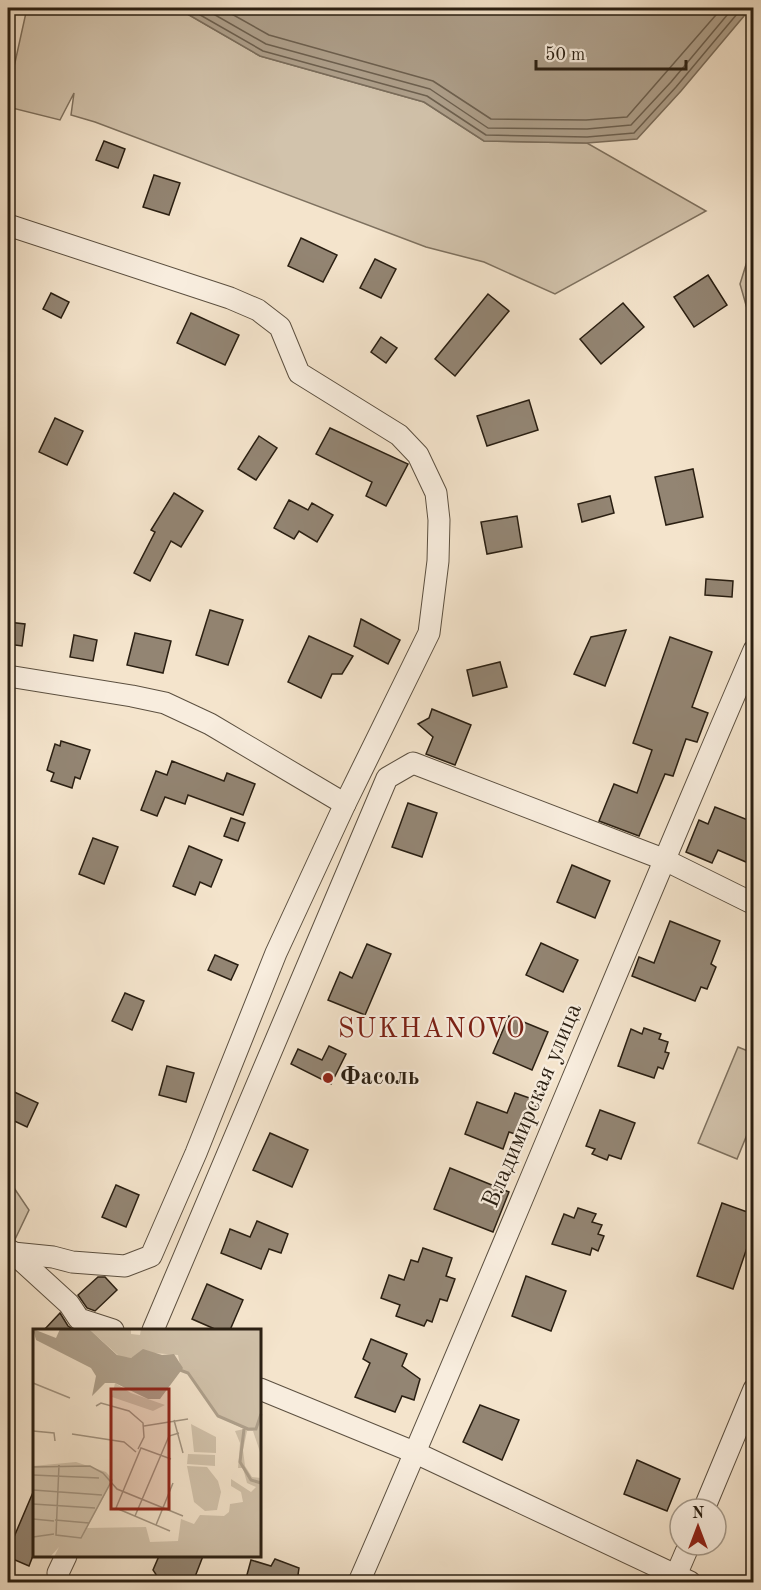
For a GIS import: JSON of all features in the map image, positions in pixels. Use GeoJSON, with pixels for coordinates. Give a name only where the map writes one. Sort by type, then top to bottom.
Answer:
{"type":"FeatureCollection","features":[{"type":"Feature","properties":{"kind":"street"},"geometry":{"type":"LineString","coordinates":[[8,225],[230,298],[258,310],[280,327],[299,373],[399,435],[418,455],[436,493],[439,520],[438,561],[429,633],[345,804],[276,953],[196,1154],[151,1256],[125,1266],[72,1262],[10,1250]]}},
{"type":"Feature","properties":{"kind":"street","name":"Владимирская улица"},"geometry":{"type":"LineString","coordinates":[[359,1582],[416,1453],[663,859],[753,650]]}},
{"type":"Feature","properties":{"kind":"street"},"geometry":{"type":"LineString","coordinates":[[8,676],[165,703],[210,724],[345,804]]}},
{"type":"Feature","properties":{"kind":"street"},"geometry":{"type":"LineString","coordinates":[[153,1329],[387,778],[413,764],[663,859],[753,904]]}},
{"type":"Feature","properties":{"kind":"street"},"geometry":{"type":"LineString","coordinates":[[10,1250],[69,1304],[79,1319],[110,1329]]}},
{"type":"Feature","properties":{"kind":"street"},"geometry":{"type":"LineString","coordinates":[[261,1389],[416,1453],[680,1580],[686,1557]]}},
{"type":"Feature","properties":{"kind":"street"},"geometry":{"type":"LineString","coordinates":[[709,1497],[753,1389]]}},
{"type":"Feature","properties":{"kind":"street"},"geometry":{"type":"LineString","coordinates":[[60,1582],[58,1574],[66,1557]]}},
{"type":"Feature","properties":{"kind":"shaded area"},"geometry":{"type":"Polygon","coordinates":[[[27,8],[177,8],[260,56],[424,102],[484,141],[587,143],[706,211],[555,294],[484,262],[426,247],[95,122],[71,115],[74,93],[60,120],[8,107],[8,94],[27,8]]]}},
{"type":"Feature","properties":{"kind":"shaded area"},"geometry":{"type":"Polygon","coordinates":[[[753,221],[753,315],[748,312],[740,284],[749,255],[753,221]]]}},
{"type":"Feature","properties":{"kind":"shaded area"},"geometry":{"type":"Polygon","coordinates":[[[738,1047],[753,1053],[753,1120],[737,1159],[698,1143],[738,1047]]]}},
{"type":"Feature","properties":{"kind":"shaded area"},"geometry":{"type":"Polygon","coordinates":[[[8,1179],[29,1210],[8,1254],[8,1179]]]}},
{"type":"Feature","properties":{"kind":"water"},"geometry":{"type":"Polygon","coordinates":[[[177,8],[749,8],[681,91],[637,139],[587,143],[484,141],[424,102],[260,56],[177,8]]]}},
{"type":"Feature","properties":{"kind":"building"},"geometry":{"type":"Polygon","coordinates":[[[104,141],[125,149],[118,168],[96,160],[104,141]]]}},
{"type":"Feature","properties":{"kind":"building"},"geometry":{"type":"Polygon","coordinates":[[[154,175],[180,183],[169,215],[143,207],[154,175]]]}},
{"type":"Feature","properties":{"kind":"building"},"geometry":{"type":"Polygon","coordinates":[[[301,238],[337,255],[323,282],[288,266],[301,238]]]}},
{"type":"Feature","properties":{"kind":"building"},"geometry":{"type":"Polygon","coordinates":[[[375,259],[396,269],[381,298],[360,288],[375,259]]]}},
{"type":"Feature","properties":{"kind":"building"},"geometry":{"type":"Polygon","coordinates":[[[708,275],[727,305],[694,327],[674,297],[708,275]]]}},
{"type":"Feature","properties":{"kind":"building"},"geometry":{"type":"Polygon","coordinates":[[[51,293],[69,302],[61,318],[43,309],[51,293]]]}},
{"type":"Feature","properties":{"kind":"building"},"geometry":{"type":"Polygon","coordinates":[[[488,294],[509,311],[455,376],[435,359],[488,294]]]}},
{"type":"Feature","properties":{"kind":"building"},"geometry":{"type":"Polygon","coordinates":[[[623,303],[644,327],[601,364],[580,339],[623,303]]]}},
{"type":"Feature","properties":{"kind":"building"},"geometry":{"type":"Polygon","coordinates":[[[191,313],[239,335],[225,365],[177,343],[191,313]]]}},
{"type":"Feature","properties":{"kind":"building"},"geometry":{"type":"Polygon","coordinates":[[[381,337],[397,348],[386,363],[371,352],[381,337]]]}},
{"type":"Feature","properties":{"kind":"building"},"geometry":{"type":"Polygon","coordinates":[[[529,400],[538,430],[487,446],[477,416],[529,400]]]}},
{"type":"Feature","properties":{"kind":"building"},"geometry":{"type":"Polygon","coordinates":[[[55,418],[83,431],[67,465],[39,452],[55,418]]]}},
{"type":"Feature","properties":{"kind":"building"},"geometry":{"type":"Polygon","coordinates":[[[330,428],[408,464],[386,506],[366,496],[372,482],[316,454],[330,428]]]}},
{"type":"Feature","properties":{"kind":"building"},"geometry":{"type":"Polygon","coordinates":[[[259,436],[277,448],[256,480],[238,469],[259,436]]]}},
{"type":"Feature","properties":{"kind":"building"},"geometry":{"type":"Polygon","coordinates":[[[693,469],[703,517],[666,525],[655,477],[693,469]]]}},
{"type":"Feature","properties":{"kind":"building"},"geometry":{"type":"Polygon","coordinates":[[[174,493],[203,511],[181,547],[171,541],[150,581],[134,573],[155,532],[151,530],[174,493]]]}},
{"type":"Feature","properties":{"kind":"building"},"geometry":{"type":"Polygon","coordinates":[[[610,496],[614,513],[582,522],[578,504],[610,496]]]}},
{"type":"Feature","properties":{"kind":"building"},"geometry":{"type":"Polygon","coordinates":[[[289,500],[308,510],[312,503],[333,515],[317,542],[299,531],[294,539],[274,528],[289,500]]]}},
{"type":"Feature","properties":{"kind":"building"},"geometry":{"type":"Polygon","coordinates":[[[517,516],[522,547],[487,554],[481,522],[517,516]]]}},
{"type":"Feature","properties":{"kind":"building"},"geometry":{"type":"Polygon","coordinates":[[[706,579],[733,581],[732,597],[705,595],[706,579]]]}},
{"type":"Feature","properties":{"kind":"building"},"geometry":{"type":"Polygon","coordinates":[[[210,610],[243,620],[228,665],[196,655],[210,610]]]}},
{"type":"Feature","properties":{"kind":"building"},"geometry":{"type":"Polygon","coordinates":[[[361,619],[400,640],[388,664],[354,646],[361,619]]]}},
{"type":"Feature","properties":{"kind":"building"},"geometry":{"type":"Polygon","coordinates":[[[8,622],[25,624],[22,646],[8,644],[8,622]]]}},
{"type":"Feature","properties":{"kind":"building"},"geometry":{"type":"Polygon","coordinates":[[[626,630],[605,686],[574,674],[591,637],[626,630]]]}},
{"type":"Feature","properties":{"kind":"building"},"geometry":{"type":"Polygon","coordinates":[[[135,633],[171,641],[163,673],[127,665],[135,633]]]}},
{"type":"Feature","properties":{"kind":"building"},"geometry":{"type":"Polygon","coordinates":[[[74,635],[97,640],[93,661],[70,657],[74,635]]]}},
{"type":"Feature","properties":{"kind":"building"},"geometry":{"type":"Polygon","coordinates":[[[309,636],[353,656],[342,674],[332,674],[321,698],[288,682],[309,636]]]}},
{"type":"Feature","properties":{"kind":"building"},"geometry":{"type":"Polygon","coordinates":[[[670,637],[712,652],[692,707],[708,713],[697,742],[686,739],[673,776],[665,774],[639,836],[599,821],[614,784],[637,793],[652,750],[633,743],[670,637]]]}},
{"type":"Feature","properties":{"kind":"building"},"geometry":{"type":"Polygon","coordinates":[[[500,662],[507,687],[473,696],[467,670],[500,662]]]}},
{"type":"Feature","properties":{"kind":"building"},"geometry":{"type":"Polygon","coordinates":[[[432,709],[471,725],[455,765],[426,754],[433,737],[418,724],[429,718],[432,709]]]}},
{"type":"Feature","properties":{"kind":"building"},"geometry":{"type":"Polygon","coordinates":[[[61,741],[90,750],[80,779],[75,777],[72,788],[51,781],[54,773],[47,770],[55,744],[60,746],[61,741]]]}},
{"type":"Feature","properties":{"kind":"building"},"geometry":{"type":"Polygon","coordinates":[[[172,761],[224,781],[227,773],[255,784],[243,815],[188,795],[185,804],[165,797],[157,816],[141,810],[156,771],[167,775],[172,761]]]}},
{"type":"Feature","properties":{"kind":"building"},"geometry":{"type":"Polygon","coordinates":[[[408,803],[437,813],[422,857],[392,847],[408,803]]]}},
{"type":"Feature","properties":{"kind":"building"},"geometry":{"type":"Polygon","coordinates":[[[715,807],[753,822],[753,865],[718,850],[712,863],[686,852],[699,820],[708,824],[715,807]]]}},
{"type":"Feature","properties":{"kind":"building"},"geometry":{"type":"Polygon","coordinates":[[[231,818],[245,823],[238,841],[224,836],[231,818]]]}},
{"type":"Feature","properties":{"kind":"building"},"geometry":{"type":"Polygon","coordinates":[[[93,838],[118,847],[104,884],[79,874],[93,838]]]}},
{"type":"Feature","properties":{"kind":"building"},"geometry":{"type":"Polygon","coordinates":[[[189,846],[222,860],[211,887],[200,882],[195,895],[173,886],[189,846]]]}},
{"type":"Feature","properties":{"kind":"building"},"geometry":{"type":"Polygon","coordinates":[[[572,865],[610,881],[595,918],[557,902],[572,865]]]}},
{"type":"Feature","properties":{"kind":"building"},"geometry":{"type":"Polygon","coordinates":[[[670,921],[720,941],[711,964],[716,967],[707,989],[701,987],[695,1001],[632,976],[639,957],[654,963],[670,921]]]}},
{"type":"Feature","properties":{"kind":"building"},"geometry":{"type":"Polygon","coordinates":[[[541,943],[578,960],[563,992],[526,975],[541,943]]]}},
{"type":"Feature","properties":{"kind":"building"},"geometry":{"type":"Polygon","coordinates":[[[367,944],[391,954],[365,1015],[328,1000],[340,972],[352,978],[367,944]]]}},
{"type":"Feature","properties":{"kind":"building"},"geometry":{"type":"Polygon","coordinates":[[[215,955],[238,965],[231,980],[208,970],[215,955]]]}},
{"type":"Feature","properties":{"kind":"building"},"geometry":{"type":"Polygon","coordinates":[[[125,993],[144,1001],[132,1030],[112,1021],[125,993]]]}},
{"type":"Feature","properties":{"kind":"building"},"geometry":{"type":"Polygon","coordinates":[[[509,1016],[548,1032],[532,1070],[493,1053],[509,1016]]]}},
{"type":"Feature","properties":{"kind":"building"},"geometry":{"type":"Polygon","coordinates":[[[644,1028],[661,1034],[659,1039],[668,1042],[665,1052],[669,1053],[663,1069],[658,1067],[654,1078],[618,1066],[631,1029],[642,1034],[644,1028]]]}},
{"type":"Feature","properties":{"kind":"building"},"geometry":{"type":"Polygon","coordinates":[[[329,1046],[346,1054],[331,1084],[291,1064],[298,1049],[322,1060],[329,1046]]]}},
{"type":"Feature","properties":{"kind":"building"},"geometry":{"type":"Polygon","coordinates":[[[167,1066],[194,1073],[186,1102],[159,1095],[167,1066]]]}},
{"type":"Feature","properties":{"kind":"building"},"geometry":{"type":"Polygon","coordinates":[[[8,1089],[38,1103],[27,1127],[8,1118],[8,1089]]]}},
{"type":"Feature","properties":{"kind":"building"},"geometry":{"type":"Polygon","coordinates":[[[515,1093],[538,1101],[524,1137],[509,1132],[503,1149],[465,1134],[477,1102],[507,1113],[515,1093]]]}},
{"type":"Feature","properties":{"kind":"building"},"geometry":{"type":"Polygon","coordinates":[[[600,1110],[635,1123],[621,1159],[609,1155],[607,1160],[592,1154],[595,1149],[586,1146],[600,1110]]]}},
{"type":"Feature","properties":{"kind":"building"},"geometry":{"type":"Polygon","coordinates":[[[270,1133],[308,1150],[292,1187],[253,1170],[270,1133]]]}},
{"type":"Feature","properties":{"kind":"building"},"geometry":{"type":"Polygon","coordinates":[[[450,1168],[509,1192],[493,1232],[434,1209],[450,1168]]]}},
{"type":"Feature","properties":{"kind":"building"},"geometry":{"type":"Polygon","coordinates":[[[116,1185],[139,1195],[126,1227],[102,1217],[116,1185]]]}},
{"type":"Feature","properties":{"kind":"building"},"geometry":{"type":"Polygon","coordinates":[[[722,1203],[753,1214],[753,1230],[733,1289],[697,1276],[722,1203]]]}},
{"type":"Feature","properties":{"kind":"building"},"geometry":{"type":"Polygon","coordinates":[[[578,1208],[596,1214],[592,1222],[602,1225],[598,1234],[604,1236],[598,1251],[592,1248],[590,1255],[552,1244],[564,1214],[574,1218],[578,1208]]]}},
{"type":"Feature","properties":{"kind":"building"},"geometry":{"type":"Polygon","coordinates":[[[257,1221],[288,1234],[281,1253],[269,1249],[261,1269],[221,1253],[230,1229],[250,1237],[257,1221]]]}},
{"type":"Feature","properties":{"kind":"building"},"geometry":{"type":"Polygon","coordinates":[[[423,1248],[452,1258],[446,1276],[455,1279],[447,1301],[440,1299],[432,1322],[427,1320],[424,1326],[396,1316],[400,1305],[381,1298],[389,1275],[404,1280],[411,1260],[418,1262],[423,1248]]]}},
{"type":"Feature","properties":{"kind":"building"},"geometry":{"type":"Polygon","coordinates":[[[526,1276],[566,1291],[551,1331],[512,1316],[526,1276]]]}},
{"type":"Feature","properties":{"kind":"building"},"geometry":{"type":"Polygon","coordinates":[[[98,1277],[105,1277],[117,1290],[95,1311],[87,1308],[78,1295],[98,1277]]]}},
{"type":"Feature","properties":{"kind":"building"},"geometry":{"type":"Polygon","coordinates":[[[207,1284],[243,1300],[230,1329],[215,1329],[192,1319],[207,1284]]]}},
{"type":"Feature","properties":{"kind":"building"},"geometry":{"type":"Polygon","coordinates":[[[60,1313],[72,1329],[45,1329],[60,1313]]]}},
{"type":"Feature","properties":{"kind":"building"},"geometry":{"type":"Polygon","coordinates":[[[371,1339],[407,1354],[402,1366],[420,1379],[414,1400],[402,1396],[395,1412],[355,1397],[370,1363],[363,1359],[371,1339]]]}},
{"type":"Feature","properties":{"kind":"building"},"geometry":{"type":"Polygon","coordinates":[[[480,1405],[519,1420],[502,1460],[463,1442],[480,1405]]]}},
{"type":"Feature","properties":{"kind":"building"},"geometry":{"type":"Polygon","coordinates":[[[637,1460],[680,1479],[673,1497],[668,1497],[667,1511],[624,1494],[637,1460]]]}},
{"type":"Feature","properties":{"kind":"building"},"geometry":{"type":"Polygon","coordinates":[[[33,1492],[33,1556],[29,1566],[8,1557],[8,1551],[33,1492]]]}},
{"type":"Feature","properties":{"kind":"building"},"geometry":{"type":"Polygon","coordinates":[[[159,1557],[203,1557],[193,1582],[161,1582],[153,1570],[159,1557]]]}},
{"type":"Feature","properties":{"kind":"building"},"geometry":{"type":"Polygon","coordinates":[[[275,1559],[299,1568],[298,1575],[310,1579],[310,1582],[245,1582],[251,1560],[271,1566],[275,1559]]]}},
{"type":"Feature","properties":{"kind":"place","name":"Фасоль"},"geometry":{"type":"Point","coordinates":[328,1078]}},
{"type":"Feature","properties":{"kind":"district","name":"SUKHANOVO"},"geometry":{"type":"Point","coordinates":[432,1029]}}]}
